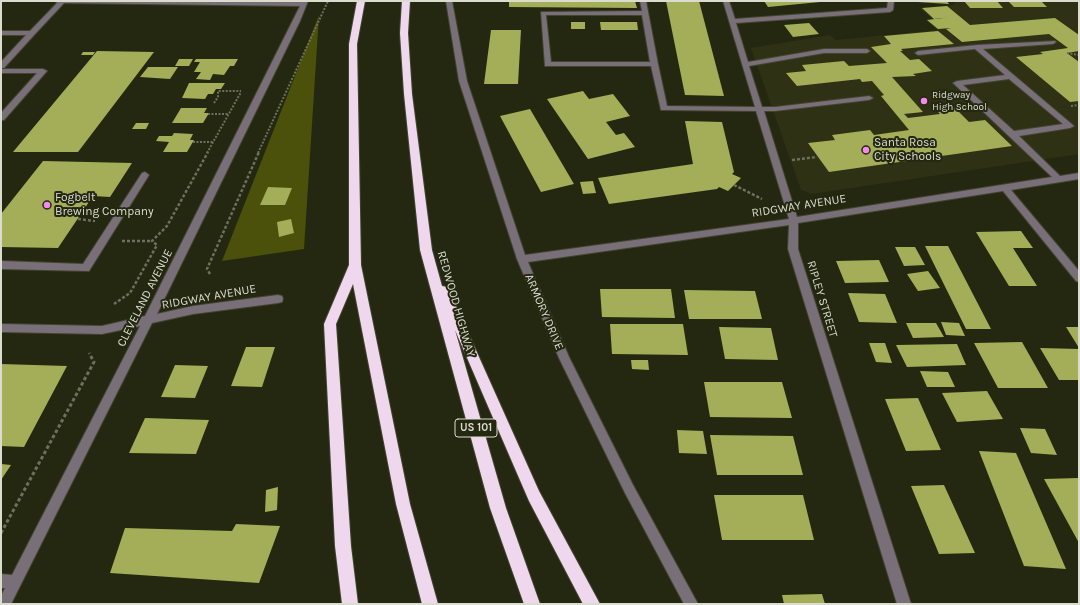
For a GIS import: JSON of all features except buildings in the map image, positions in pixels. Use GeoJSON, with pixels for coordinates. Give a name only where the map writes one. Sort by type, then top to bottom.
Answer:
{"type":"FeatureCollection","features":[{"type":"Feature","properties":{"kind":"highway"},"geometry":{"type":"LineString","coordinates":[[361,1],[353,44],[355,265],[403,504],[430,604]]}},
{"type":"Feature","properties":{"kind":"highway","name":"REDWOOD HIGHWAY"},"geometry":{"type":"LineString","coordinates":[[406,1],[404,33],[408,94],[426,250],[498,508],[532,604]]}},
{"type":"Feature","properties":{"kind":"highway"},"geometry":{"type":"LineString","coordinates":[[426,250],[534,496],[592,604]]}},
{"type":"Feature","properties":{"kind":"highway"},"geometry":{"type":"LineString","coordinates":[[350,604],[344,546],[330,324],[355,265]]}},
{"type":"Feature","properties":{"kind":"street"},"geometry":{"type":"LineString","coordinates":[[58,1],[304,3]]}},
{"type":"Feature","properties":{"kind":"street"},"geometry":{"type":"LineString","coordinates":[[1,66],[62,1]]}},
{"type":"Feature","properties":{"kind":"street","name":"ARMORY DRIVE"},"geometry":{"type":"LineString","coordinates":[[450,1],[463,81],[522,259],[564,358],[629,489],[691,604]]}},
{"type":"Feature","properties":{"kind":"street"},"geometry":{"type":"LineString","coordinates":[[643,1],[654,64],[664,108],[760,109],[869,98]]}},
{"type":"Feature","properties":{"kind":"street","name":"RIPLEY STREET"},"geometry":{"type":"LineString","coordinates":[[726,1],[794,221],[793,249],[904,604]]}},
{"type":"Feature","properties":{"kind":"street"},"geometry":{"type":"LineString","coordinates":[[732,21],[890,10],[891,1]]}},
{"type":"Feature","properties":{"kind":"street","name":"CLEVELAND AVENUE"},"geometry":{"type":"LineString","coordinates":[[4,604],[148,321],[297,21],[304,3]]}},
{"type":"Feature","properties":{"kind":"street"},"geometry":{"type":"LineString","coordinates":[[645,14],[543,13],[548,64],[654,64]]}},
{"type":"Feature","properties":{"kind":"street"},"geometry":{"type":"LineString","coordinates":[[1,33],[33,33]]}},
{"type":"Feature","properties":{"kind":"street"},"geometry":{"type":"LineString","coordinates":[[918,53],[1053,42]]}},
{"type":"Feature","properties":{"kind":"street"},"geometry":{"type":"LineString","coordinates":[[978,47],[1011,77],[1070,126],[1012,134]]}},
{"type":"Feature","properties":{"kind":"street"},"geometry":{"type":"LineString","coordinates":[[746,64],[824,51],[867,51]]}},
{"type":"Feature","properties":{"kind":"street"},"geometry":{"type":"LineString","coordinates":[[1,71],[43,71],[1,118]]}},
{"type":"Feature","properties":{"kind":"street"},"geometry":{"type":"LineString","coordinates":[[1011,77],[957,83],[1038,158],[1059,180]]}},
{"type":"Feature","properties":{"kind":"street"},"geometry":{"type":"LineString","coordinates":[[1,265],[86,268],[145,175]]}},
{"type":"Feature","properties":{"kind":"street","name":"RIDGWAY AVENUE"},"geometry":{"type":"LineString","coordinates":[[522,259],[794,221],[1079,176]]}},
{"type":"Feature","properties":{"kind":"street"},"geometry":{"type":"LineString","coordinates":[[1006,188],[1079,278]]}},
{"type":"Feature","properties":{"kind":"street","name":"RIDGWAY AVENUE"},"geometry":{"type":"LineString","coordinates":[[1,328],[102,330],[193,310],[278,298]]}},
{"type":"Feature","properties":{"kind":"street"},"geometry":{"type":"LineString","coordinates":[[1,580],[15,582]]}},
{"type":"Feature","properties":{"kind":"path"},"geometry":{"type":"LineString","coordinates":[[210,274],[207,269],[294,72],[328,1]]}},
{"type":"Feature","properties":{"kind":"path"},"geometry":{"type":"LineString","coordinates":[[1067,53],[1079,55]]}},
{"type":"Feature","properties":{"kind":"path"},"geometry":{"type":"LineString","coordinates":[[114,304],[130,294],[157,245],[152,241],[167,226],[244,85]]}},
{"type":"Feature","properties":{"kind":"path"},"geometry":{"type":"LineString","coordinates":[[214,103],[218,97],[218,91],[241,92]]}},
{"type":"Feature","properties":{"kind":"path"},"geometry":{"type":"LineString","coordinates":[[1070,106],[1079,105]]}},
{"type":"Feature","properties":{"kind":"path"},"geometry":{"type":"LineString","coordinates":[[208,114],[228,114]]}},
{"type":"Feature","properties":{"kind":"path"},"geometry":{"type":"LineString","coordinates":[[193,142],[213,142]]}},
{"type":"Feature","properties":{"kind":"path"},"geometry":{"type":"LineString","coordinates":[[792,160],[817,156]]}},
{"type":"Feature","properties":{"kind":"path"},"geometry":{"type":"LineString","coordinates":[[734,185],[762,199]]}},
{"type":"Feature","properties":{"kind":"path"},"geometry":{"type":"LineString","coordinates":[[1,533],[94,362],[89,353]]}},
{"type":"Feature","properties":{"kind":"shaded area","name":"Ridgway High School"},"geometry":{"type":"Polygon","coordinates":[[[954,1],[1079,1],[1079,154],[812,194],[801,190],[751,48],[830,35],[836,40],[937,30],[926,20],[932,19],[920,8],[952,5],[955,4],[954,1]]]}},
{"type":"Feature","properties":{"kind":"green space"},"geometry":{"type":"Polygon","coordinates":[[[319,15],[304,249],[222,261],[319,15]]]}},
{"type":"Feature","properties":{"kind":"place","name":"Ridgway High School"},"geometry":{"type":"Point","coordinates":[924,101]}},
{"type":"Feature","properties":{"kind":"place","name":"Santa Rosa City Schools"},"geometry":{"type":"Point","coordinates":[866,150]}},
{"type":"Feature","properties":{"kind":"place","name":"Fogbelt Brewing Company"},"geometry":{"type":"Point","coordinates":[47,205]}}]}
